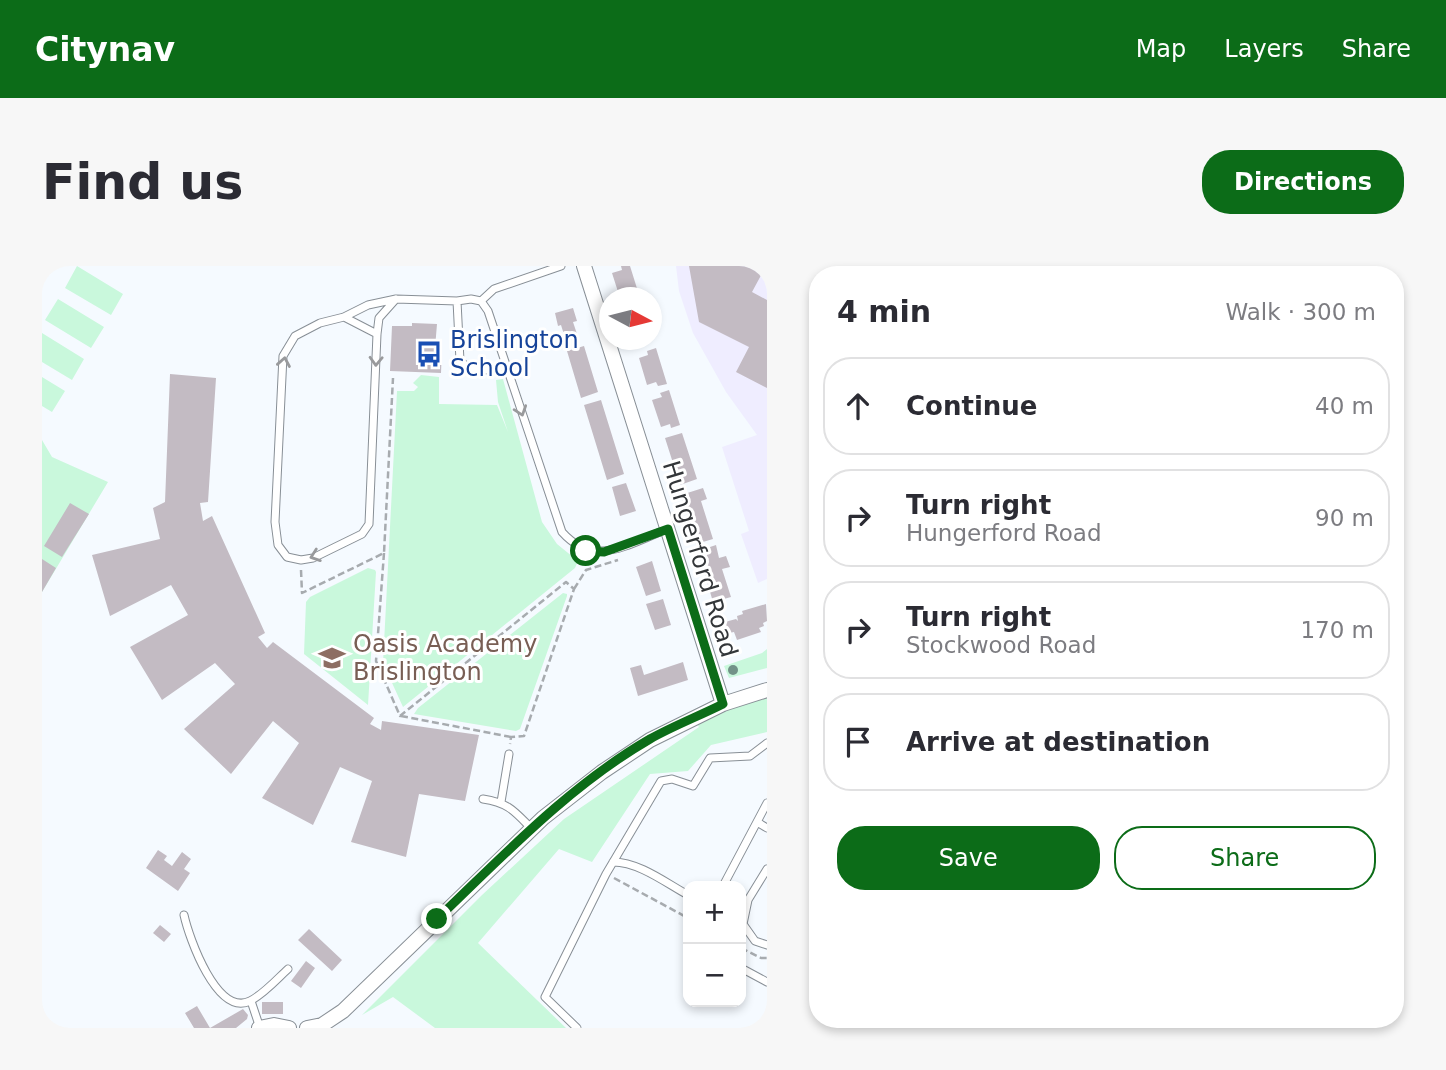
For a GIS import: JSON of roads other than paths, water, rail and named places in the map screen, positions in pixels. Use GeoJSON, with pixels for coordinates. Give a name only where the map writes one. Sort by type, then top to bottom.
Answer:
{"type":"FeatureCollection","features":[{"type":"Feature","properties":{"kind":"street","name":"Hungerford Road"},"geometry":{"type":"LineString","coordinates":[[584,266],[723,704]]}},
{"type":"Feature","properties":{"kind":"street"},"geometry":{"type":"LineString","coordinates":[[307,1028],[321,1025],[343,1012],[532,828],[602,772],[650,740],[723,704],[767,690]]}},
{"type":"Feature","properties":{"kind":"street"},"geometry":{"type":"LineString","coordinates":[[259,1028],[274,1025],[289,1028]]}},
{"type":"Feature","properties":{"kind":"lane"},"geometry":{"type":"LineString","coordinates":[[481,301],[494,289],[561,266]]}},
{"type":"Feature","properties":{"kind":"lane"},"geometry":{"type":"LineString","coordinates":[[396,299],[379,318],[377,334],[369,524],[362,534],[313,558],[301,560],[287,557],[278,545],[275,522],[283,356],[295,335],[320,323],[344,317],[368,304],[396,299],[481,301],[488,311],[562,532],[572,543],[586,551],[604,552],[668,529]]}},
{"type":"Feature","properties":{"kind":"lane"},"geometry":{"type":"LineString","coordinates":[[457,301],[460,361],[467,367],[485,370],[506,366]]}},
{"type":"Feature","properties":{"kind":"lane"},"geometry":{"type":"LineString","coordinates":[[344,317],[377,334]]}},
{"type":"Feature","properties":{"kind":"lane"},"geometry":{"type":"LineString","coordinates":[[577,1028],[545,997],[606,874],[661,781],[672,779],[693,786],[710,758],[750,756],[767,743]]}},
{"type":"Feature","properties":{"kind":"lane"},"geometry":{"type":"LineString","coordinates":[[501,802],[509,754]]}},
{"type":"Feature","properties":{"kind":"lane"},"geometry":{"type":"LineString","coordinates":[[484,799],[501,802],[511,808],[532,828]]}},
{"type":"Feature","properties":{"kind":"lane"},"geometry":{"type":"LineString","coordinates":[[726,881],[767,803]]}},
{"type":"Feature","properties":{"kind":"lane"},"geometry":{"type":"LineString","coordinates":[[757,822],[767,828]]}},
{"type":"Feature","properties":{"kind":"lane"},"geometry":{"type":"LineString","coordinates":[[613,862],[622,862],[650,874],[683,892]]}},
{"type":"Feature","properties":{"kind":"lane"},"geometry":{"type":"LineString","coordinates":[[767,869],[748,900],[743,924],[755,941],[767,945]]}},
{"type":"Feature","properties":{"kind":"lane"},"geometry":{"type":"LineString","coordinates":[[184,915],[197,952],[223,996],[232,1002],[251,1000],[288,969]]}},
{"type":"Feature","properties":{"kind":"lane"},"geometry":{"type":"LineString","coordinates":[[746,971],[767,982]]}},
{"type":"Feature","properties":{"kind":"lane"},"geometry":{"type":"LineString","coordinates":[[251,1000],[259,1028]]}},
{"type":"Feature","properties":{"kind":"place","name":"Brislington School"},"geometry":{"type":"Point","coordinates":[429,354]}},
{"type":"Feature","properties":{"kind":"place","name":"Oasis Academy Brislington"},"geometry":{"type":"Point","coordinates":[332,658]}}]}
